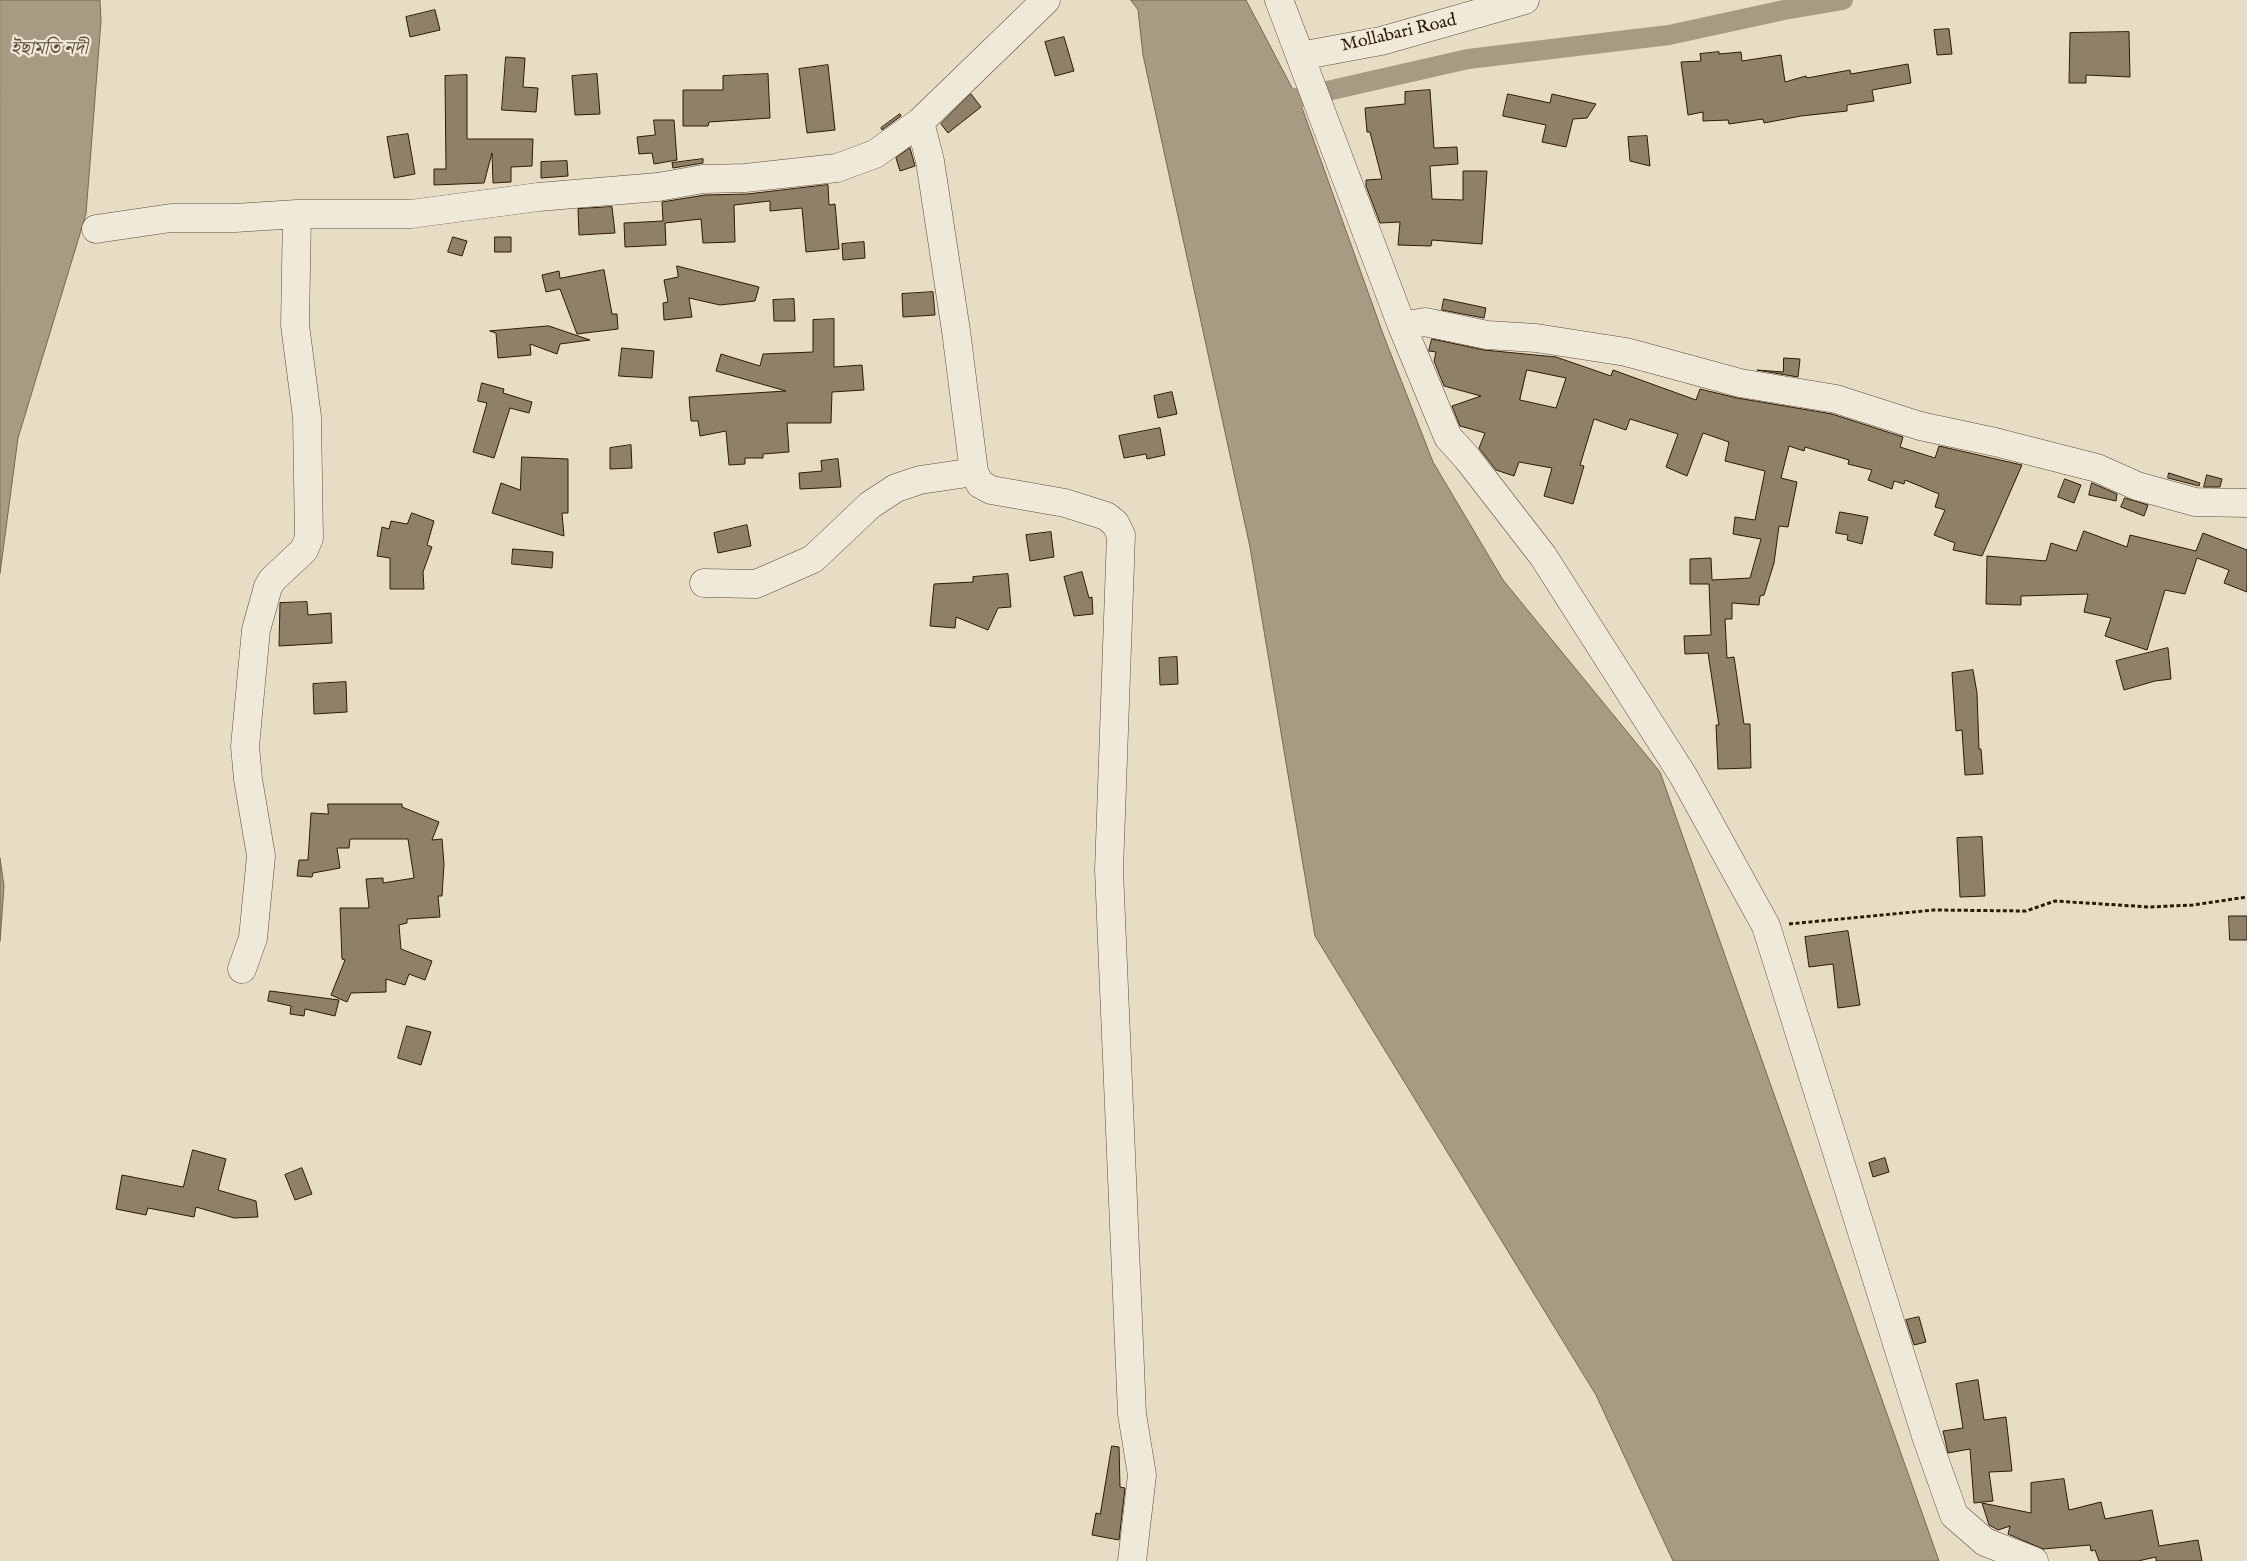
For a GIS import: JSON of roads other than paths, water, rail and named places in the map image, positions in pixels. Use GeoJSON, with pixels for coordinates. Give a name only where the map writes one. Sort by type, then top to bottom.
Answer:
{"type":"FeatureCollection","features":[{"type":"Feature","properties":{"kind":"street"},"geometry":{"type":"LineString","coordinates":[[96,229],[171,218],[235,218],[297,214],[411,214],[538,197],[658,187],[703,179],[745,178],[837,168],[875,154],[920,122],[1046,0]]}},
{"type":"Feature","properties":{"kind":"street"},"geometry":{"type":"LineString","coordinates":[[1279,0],[1402,326],[1448,437],[1467,458],[1543,556],[1684,777],[1766,926],[1926,1436],[1954,1515],[1985,1542],[2034,1561]]}},
{"type":"Feature","properties":{"kind":"street","name":"Mollabari Road"},"geometry":{"type":"LineString","coordinates":[[1304,67],[1381,41],[1525,0]]}},
{"type":"Feature","properties":{"kind":"street"},"geometry":{"type":"LineString","coordinates":[[920,122],[930,161],[974,472],[980,484],[991,490],[1066,503],[1106,516],[1115,523],[1121,535],[1109,870],[1132,1414],[1142,1475],[1132,1561]]}},
{"type":"Feature","properties":{"kind":"street"},"geometry":{"type":"LineString","coordinates":[[242,969],[253,938],[260,856],[245,746],[256,630],[268,587],[304,550],[309,538],[307,417],[295,325],[297,214]]}},
{"type":"Feature","properties":{"kind":"street"},"geometry":{"type":"LineString","coordinates":[[1402,326],[1425,322],[1487,335],[1536,338],[1626,352],[1740,383],[1836,399],[1920,426],[1995,442],[2097,468],[2137,486],[2196,502],[2247,503]]}},
{"type":"Feature","properties":{"kind":"street"},"geometry":{"type":"LineString","coordinates":[[704,583],[756,584],[813,559],[870,505],[896,488],[920,480],[974,472]]}},
{"type":"Feature","properties":{"kind":"water","name":"ইছামতি নদী"},"geometry":{"type":"Polygon","coordinates":[[[0,0],[100,0],[101,21],[86,214],[18,438],[0,573],[0,0]]]}},
{"type":"Feature","properties":{"kind":"water"},"geometry":{"type":"Polygon","coordinates":[[[1131,0],[1246,0],[1301,105],[1383,334],[1433,462],[1503,580],[1660,772],[1939,1561],[1673,1561],[1596,1395],[1315,936],[1250,547],[1143,55],[1138,10],[1131,0]]]}},
{"type":"Feature","properties":{"kind":"water"},"geometry":{"type":"Polygon","coordinates":[[[0,858],[4,886],[0,941],[0,858]]]}},
{"type":"Feature","properties":{"kind":"waterway"},"geometry":{"type":"LineString","coordinates":[[1270,104],[1468,59],[1669,35],[1784,10],[1843,0]]}}]}
